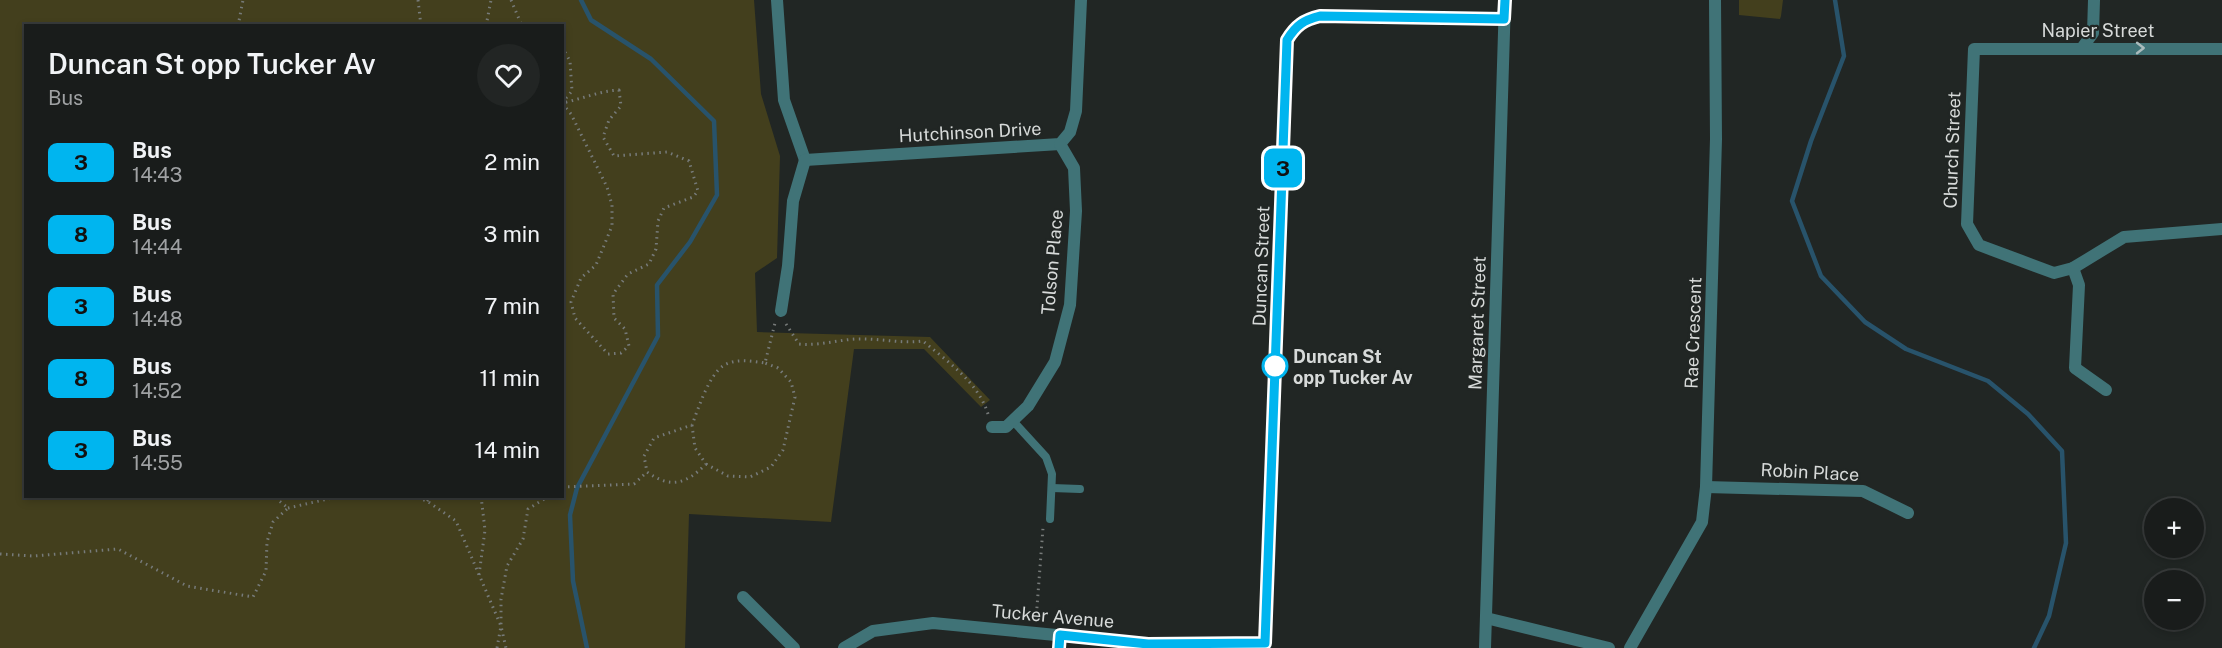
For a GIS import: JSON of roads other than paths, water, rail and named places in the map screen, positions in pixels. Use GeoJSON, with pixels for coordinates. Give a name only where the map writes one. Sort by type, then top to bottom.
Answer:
{"type":"FeatureCollection","features":[{"type":"Feature","properties":{"kind":"street"},"geometry":{"type":"LineString","coordinates":[[777,0],[784,100],[805,160],[793,201],[788,266],[781,311]]}},
{"type":"Feature","properties":{"kind":"street","name":"Hutchinson Drive"},"geometry":{"type":"LineString","coordinates":[[805,160],[1060,144],[1070,132],[1076,111],[1081,0]]}},
{"type":"Feature","properties":{"kind":"street","name":"Margaret Street"},"geometry":{"type":"LineString","coordinates":[[1485,648],[1505,0]]}},
{"type":"Feature","properties":{"kind":"street","name":"Rae Crescent"},"geometry":{"type":"LineString","coordinates":[[1630,648],[1702,522],[1706,487],[1716,139],[1715,0]]}},
{"type":"Feature","properties":{"kind":"street"},"geometry":{"type":"LineString","coordinates":[[2082,48],[2093,33],[2094,0]]}},
{"type":"Feature","properties":{"kind":"street","name":"Duncan Street"},"geometry":{"type":"LineString","coordinates":[[1265,645],[1287,40],[1304,20],[1320,16],[1504,19]]}},
{"type":"Feature","properties":{"kind":"street","name":"Napier Street"},"geometry":{"type":"LineString","coordinates":[[1974,49],[2222,49]]}},
{"type":"Feature","properties":{"kind":"street","name":"Church Street"},"geometry":{"type":"LineString","coordinates":[[1974,49],[1967,224],[1979,245],[2054,273],[2073,268],[2124,237],[2222,229]]}},
{"type":"Feature","properties":{"kind":"street","name":"Tolson Place"},"geometry":{"type":"LineString","coordinates":[[1013,421],[1028,406],[1055,362],[1070,305],[1076,210],[1074,168],[1060,144]]}},
{"type":"Feature","properties":{"kind":"street"},"geometry":{"type":"LineString","coordinates":[[2073,268],[2079,285],[2075,368],[2106,390]]}},
{"type":"Feature","properties":{"kind":"street"},"geometry":{"type":"LineString","coordinates":[[992,427],[1006,426],[1013,421]]}},
{"type":"Feature","properties":{"kind":"street","name":"Robin Place"},"geometry":{"type":"LineString","coordinates":[[1706,487],[1863,491],[1908,513]]}},
{"type":"Feature","properties":{"kind":"street"},"geometry":{"type":"LineString","coordinates":[[743,597],[794,648]]}},
{"type":"Feature","properties":{"kind":"street"},"geometry":{"type":"LineString","coordinates":[[1486,618],[1609,648]]}},
{"type":"Feature","properties":{"kind":"street","name":"Tucker Avenue"},"geometry":{"type":"LineString","coordinates":[[844,648],[873,631],[933,623],[1148,644],[1265,645]]}},
{"type":"Feature","properties":{"kind":"street"},"geometry":{"type":"LineString","coordinates":[[1059,648],[1060,635]]}},
{"type":"Feature","properties":{"kind":"lane"},"geometry":{"type":"LineString","coordinates":[[1013,421],[1046,457],[1052,474],[1050,519]]}},
{"type":"Feature","properties":{"kind":"lane"},"geometry":{"type":"LineString","coordinates":[[1052,488],[1080,489]]}},
{"type":"Feature","properties":{"kind":"waterway"},"geometry":{"type":"LineString","coordinates":[[581,0],[591,20],[651,59],[714,121],[717,195],[690,242],[657,285],[658,336],[577,488],[570,515],[573,581],[587,648]]}},
{"type":"Feature","properties":{"kind":"waterway"},"geometry":{"type":"LineString","coordinates":[[1835,0],[1844,56],[1811,141],[1792,201],[1821,276],[1865,322],[1906,349],[1988,381],[2028,414],[2062,451],[2066,543],[2049,616],[2034,648]]}},
{"type":"Feature","properties":{"kind":"place","name":"Duncan St opp Tucker Av"},"geometry":{"type":"Point","coordinates":[1275,366]}}]}
